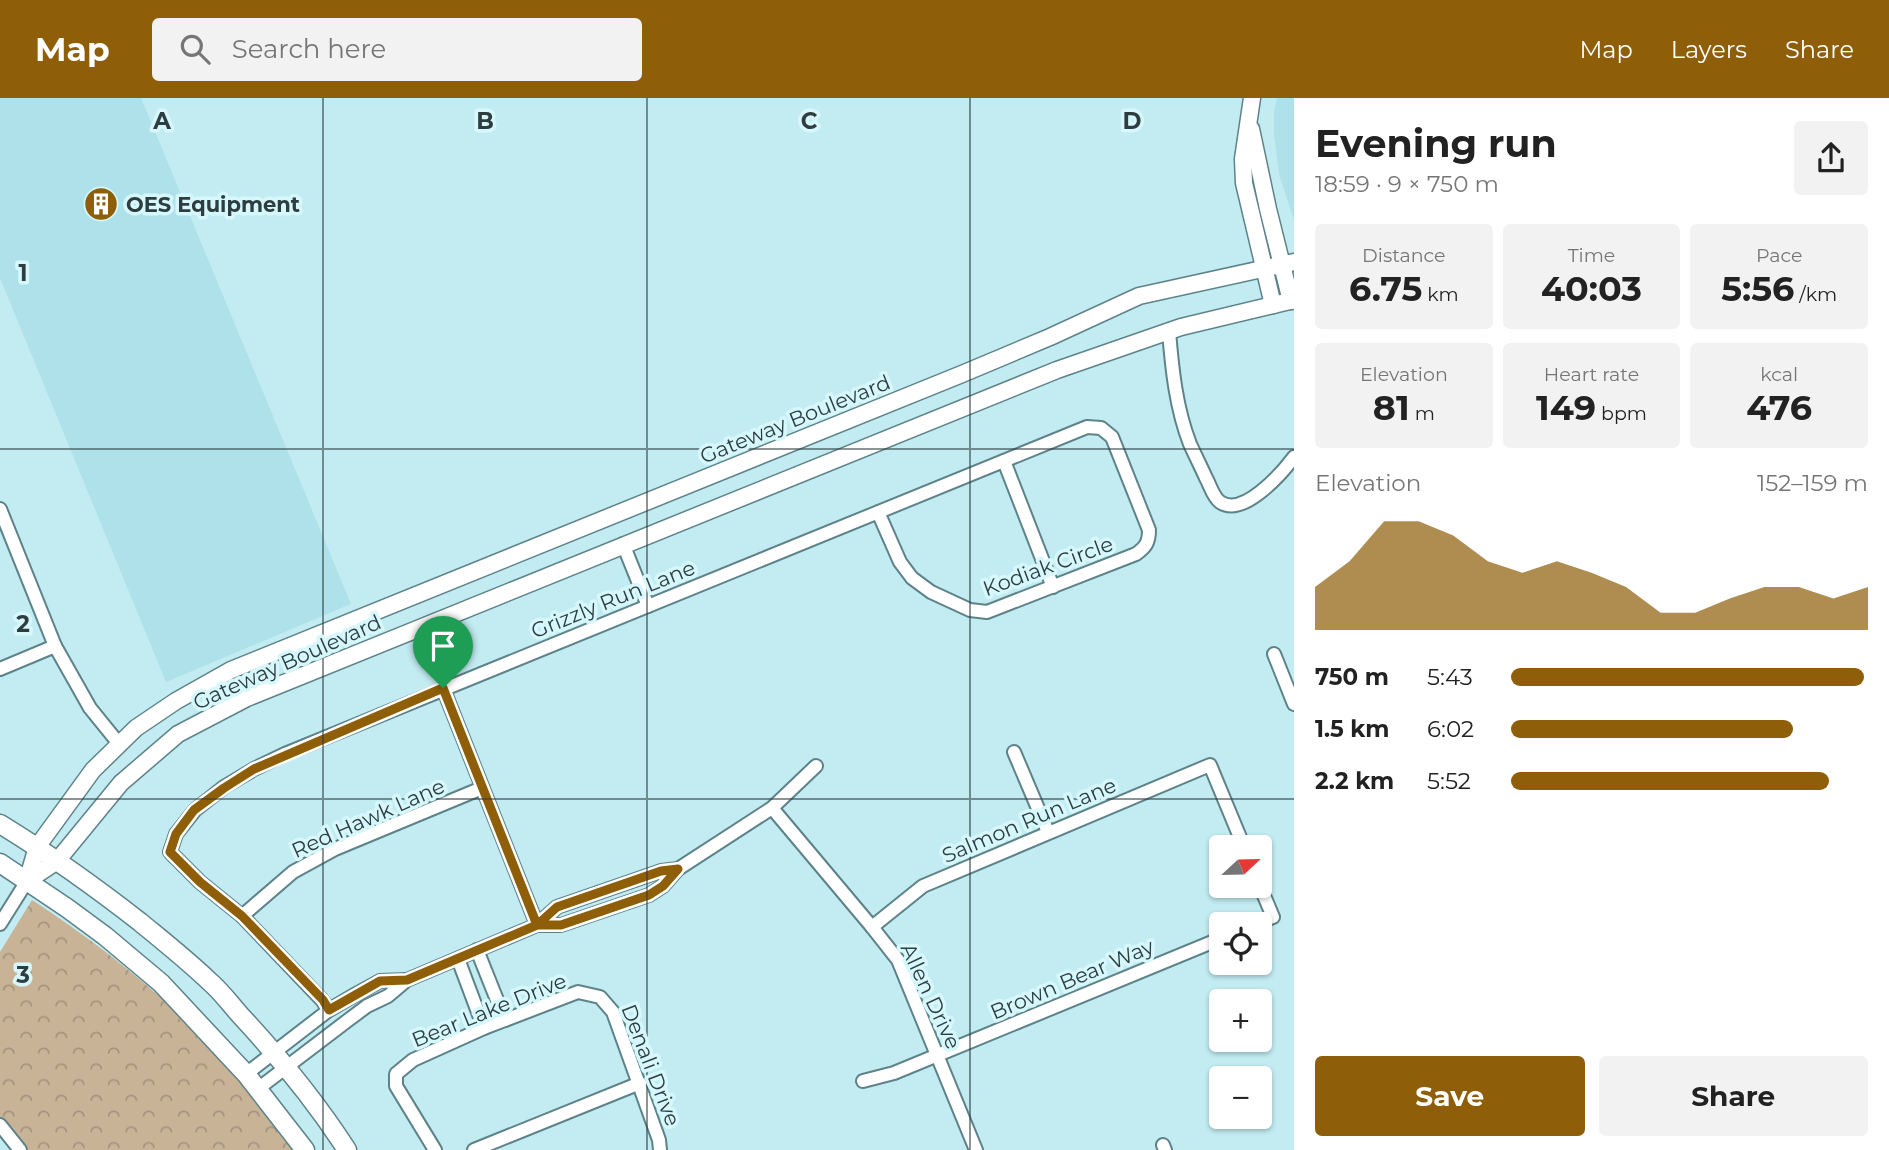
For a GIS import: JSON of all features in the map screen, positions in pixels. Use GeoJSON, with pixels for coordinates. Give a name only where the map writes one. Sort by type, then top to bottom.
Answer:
{"type":"FeatureCollection","features":[{"type":"Feature","properties":{"kind":"main road"},"geometry":{"type":"LineString","coordinates":[[0,824],[57,861],[141,924],[211,982],[280,1059],[332,1126],[347,1150]]}},
{"type":"Feature","properties":{"kind":"main road"},"geometry":{"type":"LineString","coordinates":[[0,863],[105,936],[161,983],[259,1088],[305,1150]]}},
{"type":"Feature","properties":{"kind":"street"},"geometry":{"type":"LineString","coordinates":[[1252,98],[1243,159],[1244,183],[1273,305]]}},
{"type":"Feature","properties":{"kind":"street"},"geometry":{"type":"LineString","coordinates":[[1250,120],[1268,209],[1288,264],[1293,300]]}},
{"type":"Feature","properties":{"kind":"street","name":"Gateway Boulevard"},"geometry":{"type":"LineString","coordinates":[[27,881],[37,847],[93,770],[136,728],[176,701],[231,670],[962,374],[1139,296],[1288,264]]}},
{"type":"Feature","properties":{"kind":"street","name":"Gateway Boulevard"},"geometry":{"type":"LineString","coordinates":[[27,881],[57,861],[121,783],[178,734],[247,698],[1057,370],[1169,331],[1293,300]]}},
{"type":"Feature","properties":{"kind":"street"},"geometry":{"type":"LineString","coordinates":[[1169,331],[1172,373],[1184,426],[1220,502],[1238,504],[1264,490],[1294,457]]}},
{"type":"Feature","properties":{"kind":"street","name":"Grizzly Run Lane"},"geometry":{"type":"LineString","coordinates":[[242,916],[200,882],[170,852],[176,834],[194,810],[254,769],[443,688],[1087,427],[1101,428]]}},
{"type":"Feature","properties":{"kind":"street","name":"Kodiak Circle"},"geometry":{"type":"LineString","coordinates":[[878,512],[900,562],[912,579],[931,592],[970,610],[987,612],[1136,554],[1145,547],[1149,530],[1112,437],[1101,428]]}},
{"type":"Feature","properties":{"kind":"street"},"geometry":{"type":"LineString","coordinates":[[1004,461],[1053,587]]}},
{"type":"Feature","properties":{"kind":"street"},"geometry":{"type":"LineString","coordinates":[[0,509],[55,646],[90,708],[120,745]]}},
{"type":"Feature","properties":{"kind":"street"},"geometry":{"type":"LineString","coordinates":[[611,515],[648,606]]}},
{"type":"Feature","properties":{"kind":"street"},"geometry":{"type":"LineString","coordinates":[[0,669],[55,646]]}},
{"type":"Feature","properties":{"kind":"street"},"geometry":{"type":"LineString","coordinates":[[1274,654],[1292,695]]}},
{"type":"Feature","properties":{"kind":"street"},"geometry":{"type":"LineString","coordinates":[[443,688],[537,925]]}},
{"type":"Feature","properties":{"kind":"street"},"geometry":{"type":"LineString","coordinates":[[1014,752],[1048,832]]}},
{"type":"Feature","properties":{"kind":"street","name":"Salmon Run Lane"},"geometry":{"type":"LineString","coordinates":[[872,927],[923,886],[1210,765],[1239,835]]}},
{"type":"Feature","properties":{"kind":"street"},"geometry":{"type":"LineString","coordinates":[[537,925],[561,925],[649,895],[663,886],[678,869],[772,808],[816,766]]}},
{"type":"Feature","properties":{"kind":"street","name":"Red Hawk Lane"},"geometry":{"type":"LineString","coordinates":[[242,916],[293,872],[335,849],[482,788]]}},
{"type":"Feature","properties":{"kind":"street","name":"Allen Drive"},"geometry":{"type":"LineString","coordinates":[[772,808],[898,960],[976,1150]]}},
{"type":"Feature","properties":{"kind":"street"},"geometry":{"type":"LineString","coordinates":[[246,1074],[280,1059],[388,996],[407,980],[537,925],[557,907],[661,871],[678,869]]}},
{"type":"Feature","properties":{"kind":"street"},"geometry":{"type":"LineString","coordinates":[[0,924],[27,881]]}},
{"type":"Feature","properties":{"kind":"street"},"geometry":{"type":"LineString","coordinates":[[242,916],[323,1000],[329,1010]]}},
{"type":"Feature","properties":{"kind":"street","name":"Brown Bear Way"},"geometry":{"type":"LineString","coordinates":[[863,1080],[894,1073],[1209,943]]}},
{"type":"Feature","properties":{"kind":"street"},"geometry":{"type":"LineString","coordinates":[[477,950],[505,1020]]}},
{"type":"Feature","properties":{"kind":"street"},"geometry":{"type":"LineString","coordinates":[[457,959],[484,1028]]}},
{"type":"Feature","properties":{"kind":"street"},"geometry":{"type":"LineString","coordinates":[[259,1088],[280,1059],[329,1010],[380,981],[407,980]]}},
{"type":"Feature","properties":{"kind":"street","name":"Bear Lake Drive"},"geometry":{"type":"LineString","coordinates":[[435,1150],[396,1086],[396,1074],[413,1059],[578,992],[600,997]]}},
{"type":"Feature","properties":{"kind":"street","name":"Denali Drive"},"geometry":{"type":"LineString","coordinates":[[600,997],[613,1012],[640,1083],[660,1150]]}},
{"type":"Feature","properties":{"kind":"street"},"geometry":{"type":"LineString","coordinates":[[474,1150],[640,1083]]}},
{"type":"Feature","properties":{"kind":"street"},"geometry":{"type":"LineString","coordinates":[[0,1125],[20,1150]]}},
{"type":"Feature","properties":{"kind":"shaded area"},"geometry":{"type":"Polygon","coordinates":[[[0,98],[141,98],[351,604],[166,682],[0,278],[0,98]]]}},
{"type":"Feature","properties":{"kind":"shaded area"},"geometry":{"type":"Polygon","coordinates":[[[1277,98],[1294,98],[1294,220],[1279,174],[1274,135],[1277,98]]]}},
{"type":"Feature","properties":{"kind":"green space"},"geometry":{"type":"Polygon","coordinates":[[[32,900],[124,966],[167,1003],[231,1068],[296,1150],[26,1150],[0,1118],[0,952],[32,900]]]}},
{"type":"Feature","properties":{"kind":"place","name":"OES Equipment"},"geometry":{"type":"Point","coordinates":[101,204]}},
{"type":"Feature","properties":{"kind":"route"},"geometry":{"type":"LineString","coordinates":[[443,688],[254,769],[194,810],[176,834],[170,852],[200,882],[242,916],[323,1000],[329,1010],[380,981],[407,980],[537,925],[561,925],[649,895],[663,886],[678,869],[661,871],[557,907],[537,925],[443,688]]}}]}
